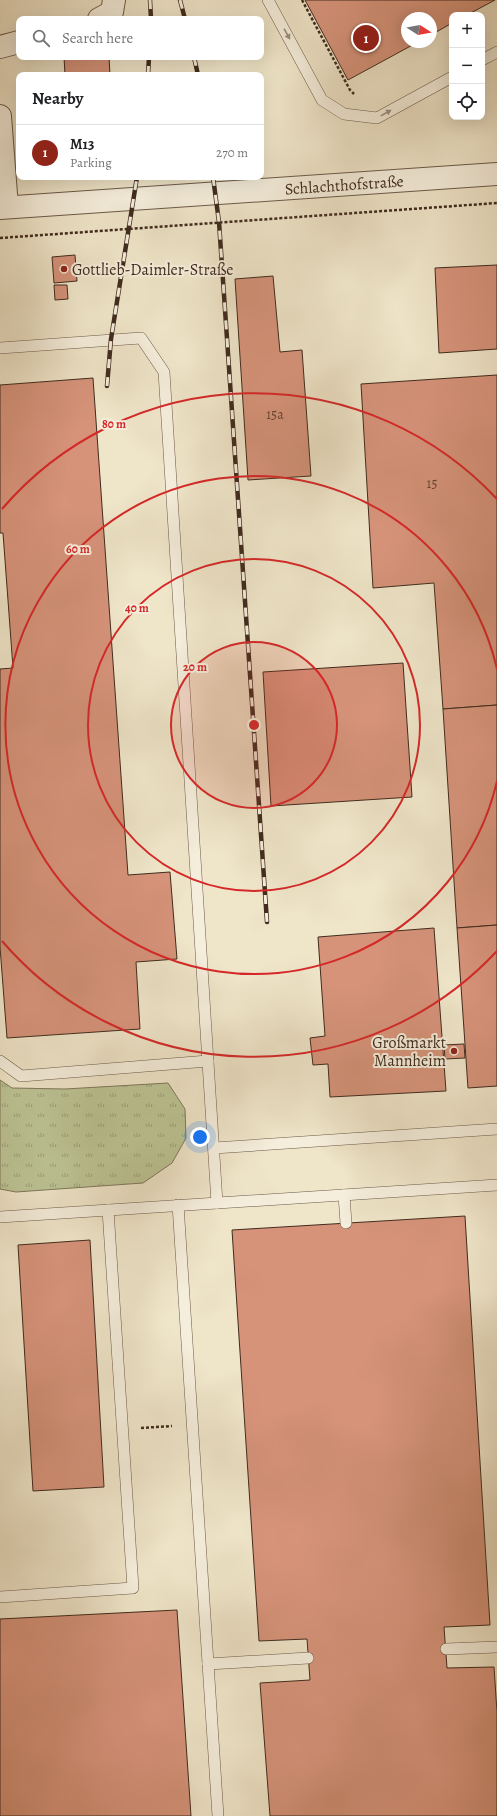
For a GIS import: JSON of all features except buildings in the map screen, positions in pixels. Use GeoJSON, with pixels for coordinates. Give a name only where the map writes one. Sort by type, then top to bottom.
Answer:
{"type":"FeatureCollection","features":[{"type":"Feature","properties":{"kind":"street"},"geometry":{"type":"LineString","coordinates":[[105,16],[112,12],[114,0]]}},
{"type":"Feature","properties":{"kind":"street"},"geometry":{"type":"LineString","coordinates":[[0,47],[16,43]]}},
{"type":"Feature","properties":{"kind":"street"},"geometry":{"type":"LineString","coordinates":[[0,116],[3,208]]}},
{"type":"Feature","properties":{"kind":"street","name":"Schlachthofstraße"},"geometry":{"type":"LineString","coordinates":[[3,208],[497,174]]}},
{"type":"Feature","properties":{"kind":"lane"},"geometry":{"type":"LineString","coordinates":[[268,0],[322,100],[344,114],[377,118],[449,79]]}},
{"type":"Feature","properties":{"kind":"lane"},"geometry":{"type":"LineString","coordinates":[[485,58],[497,52]]}},
{"type":"Feature","properties":{"kind":"lane"},"geometry":{"type":"LineString","coordinates":[[0,348],[141,338],[164,372],[214,1148],[216,1203]]}},
{"type":"Feature","properties":{"kind":"lane"},"geometry":{"type":"LineString","coordinates":[[0,1061],[21,1076],[208,1061]]}},
{"type":"Feature","properties":{"kind":"lane"},"geometry":{"type":"LineString","coordinates":[[214,1148],[497,1129]]}},
{"type":"Feature","properties":{"kind":"lane"},"geometry":{"type":"LineString","coordinates":[[0,1217],[497,1184]]}},
{"type":"Feature","properties":{"kind":"lane"},"geometry":{"type":"LineString","coordinates":[[344,1194],[346,1223]]}},
{"type":"Feature","properties":{"kind":"lane"},"geometry":{"type":"LineString","coordinates":[[178,1205],[218,1816]]}},
{"type":"Feature","properties":{"kind":"lane"},"geometry":{"type":"LineString","coordinates":[[0,1597],[133,1588],[108,1210]]}},
{"type":"Feature","properties":{"kind":"lane"},"geometry":{"type":"LineString","coordinates":[[446,1649],[497,1646]]}},
{"type":"Feature","properties":{"kind":"lane"},"geometry":{"type":"LineString","coordinates":[[208,1664],[308,1658]]}},
{"type":"Feature","properties":{"kind":"path"},"geometry":{"type":"LineString","coordinates":[[302,0],[350,90],[377,118]]}},
{"type":"Feature","properties":{"kind":"path"},"geometry":{"type":"LineString","coordinates":[[0,238],[497,203]]}},
{"type":"Feature","properties":{"kind":"path"},"geometry":{"type":"LineString","coordinates":[[123,1429],[193,1424]]}},
{"type":"Feature","properties":{"kind":"green space"},"geometry":{"type":"Polygon","coordinates":[[[0,1080],[12,1088],[65,1089],[168,1083],[185,1109],[186,1138],[172,1163],[143,1183],[16,1192],[0,1189],[0,1080]]]}},
{"type":"Feature","properties":{"kind":"railway"},"geometry":{"type":"LineString","coordinates":[[150,0],[151,16]]}},
{"type":"Feature","properties":{"kind":"railway"},"geometry":{"type":"LineString","coordinates":[[180,0],[184,16]]}},
{"type":"Feature","properties":{"kind":"railway"},"geometry":{"type":"LineString","coordinates":[[148,72],[149,60]]}},
{"type":"Feature","properties":{"kind":"railway"},"geometry":{"type":"LineString","coordinates":[[195,60],[197,72]]}},
{"type":"Feature","properties":{"kind":"railway"},"geometry":{"type":"LineString","coordinates":[[107,386],[111,339],[137,180]]}},
{"type":"Feature","properties":{"kind":"railway"},"geometry":{"type":"LineString","coordinates":[[213,180],[219,222],[267,922]]}},
{"type":"Feature","properties":{"kind":"place","name":"M13"},"geometry":{"type":"Point","coordinates":[366,38]}},
{"type":"Feature","properties":{"kind":"place","name":"Gottlieb-Daimler-Straße"},"geometry":{"type":"Point","coordinates":[64,269]}},
{"type":"Feature","properties":{"kind":"place","name":"Großmarkt Mannheim"},"geometry":{"type":"Point","coordinates":[454,1051]}}]}
